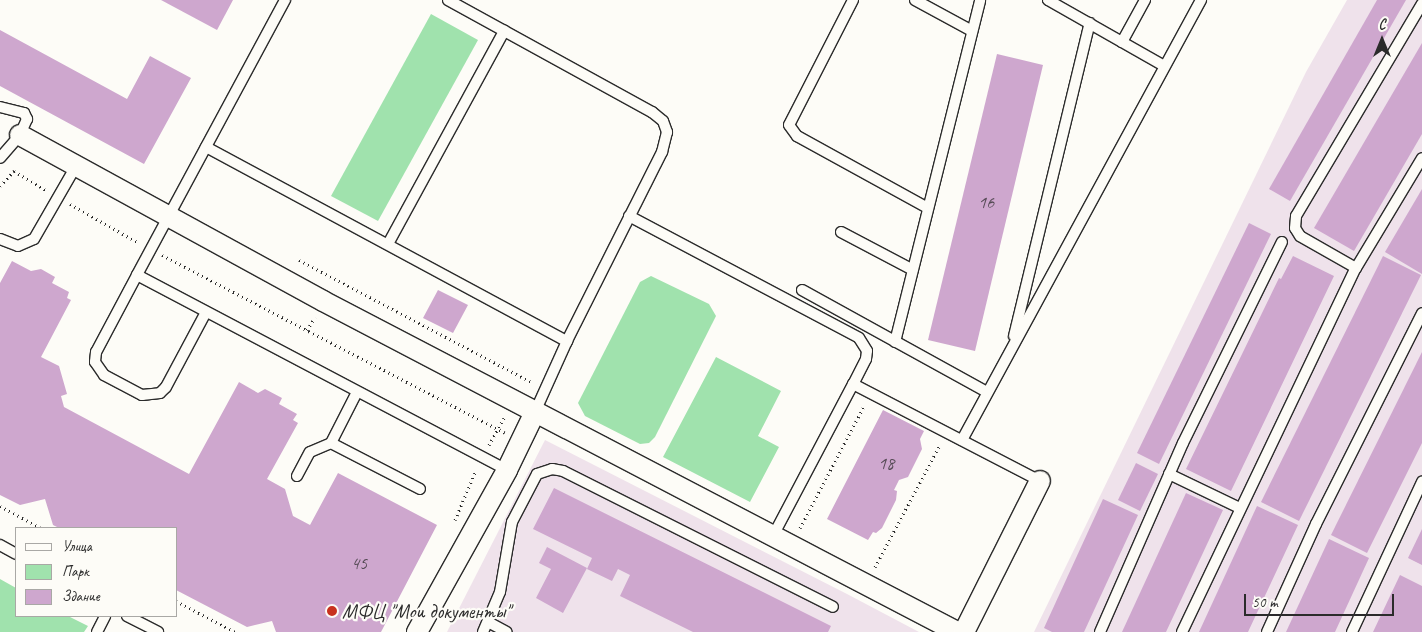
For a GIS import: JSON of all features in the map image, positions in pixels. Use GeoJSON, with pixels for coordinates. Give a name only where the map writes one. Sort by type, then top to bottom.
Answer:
{"type":"FeatureCollection","features":[{"type":"Feature","properties":{"kind":"street"},"geometry":{"type":"LineString","coordinates":[[20,135],[168,218],[515,401],[539,402],[774,534],[957,632]]}},
{"type":"Feature","properties":{"kind":"street"},"geometry":{"type":"LineString","coordinates":[[417,632],[507,470],[539,402]]}},
{"type":"Feature","properties":{"kind":"street"},"geometry":{"type":"LineString","coordinates":[[964,632],[1040,482]]}},
{"type":"Feature","properties":{"kind":"lane"},"geometry":{"type":"LineString","coordinates":[[206,312],[166,386],[150,396],[134,391],[104,374],[94,362],[96,352],[150,249],[285,0]]}},
{"type":"Feature","properties":{"kind":"lane"},"geometry":{"type":"LineString","coordinates":[[448,0],[652,112],[663,121],[667,132],[666,141],[567,340],[539,402]]}},
{"type":"Feature","properties":{"kind":"lane"},"geometry":{"type":"LineString","coordinates":[[854,0],[789,125],[797,136],[928,208]]}},
{"type":"Feature","properties":{"kind":"lane"},"geometry":{"type":"LineString","coordinates":[[915,0],[972,31]]}},
{"type":"Feature","properties":{"kind":"lane"},"geometry":{"type":"LineString","coordinates":[[895,342],[980,0]]}},
{"type":"Feature","properties":{"kind":"lane"},"geometry":{"type":"LineString","coordinates":[[1048,0],[1164,66]]}},
{"type":"Feature","properties":{"kind":"lane"},"geometry":{"type":"LineString","coordinates":[[1122,42],[1145,0]]}},
{"type":"Feature","properties":{"kind":"lane"},"geometry":{"type":"LineString","coordinates":[[962,440],[1201,0]]}},
{"type":"Feature","properties":{"kind":"lane"},"geometry":{"type":"LineString","coordinates":[[1356,268],[1300,236],[1295,228],[1296,216],[1422,4]]}},
{"type":"Feature","properties":{"kind":"lane"},"geometry":{"type":"LineString","coordinates":[[1010,350],[1090,23]]}},
{"type":"Feature","properties":{"kind":"lane"},"geometry":{"type":"LineString","coordinates":[[388,244],[504,31]]}},
{"type":"Feature","properties":{"kind":"lane"},"geometry":{"type":"LineString","coordinates":[[0,107],[15,109],[26,115],[20,135],[0,158]]}},
{"type":"Feature","properties":{"kind":"lane"},"geometry":{"type":"LineString","coordinates":[[206,147],[567,340]]}},
{"type":"Feature","properties":{"kind":"lane"},"geometry":{"type":"LineString","coordinates":[[1182,632],[1356,268],[1422,158]]}},
{"type":"Feature","properties":{"kind":"lane"},"geometry":{"type":"LineString","coordinates":[[0,239],[18,246],[34,239],[76,166]]}},
{"type":"Feature","properties":{"kind":"lane"},"geometry":{"type":"LineString","coordinates":[[630,216],[859,338],[867,351],[866,359],[774,534]]}},
{"type":"Feature","properties":{"kind":"lane"},"geometry":{"type":"LineString","coordinates":[[841,232],[913,270]]}},
{"type":"Feature","properties":{"kind":"lane"},"geometry":{"type":"LineString","coordinates":[[1100,632],[1169,474],[1282,242]]}},
{"type":"Feature","properties":{"kind":"lane"},"geometry":{"type":"LineString","coordinates":[[137,275],[507,470]]}},
{"type":"Feature","properties":{"kind":"lane"},"geometry":{"type":"LineString","coordinates":[[802,290],[987,392]]}},
{"type":"Feature","properties":{"kind":"lane"},"geometry":{"type":"LineString","coordinates":[[1267,632],[1316,524],[1422,313]]}},
{"type":"Feature","properties":{"kind":"lane"},"geometry":{"type":"LineString","coordinates":[[853,384],[1040,482]]}},
{"type":"Feature","properties":{"kind":"lane"},"geometry":{"type":"LineString","coordinates":[[298,476],[310,452],[331,442],[358,392]]}},
{"type":"Feature","properties":{"kind":"lane"},"geometry":{"type":"LineString","coordinates":[[331,442],[420,489]]}},
{"type":"Feature","properties":{"kind":"lane"},"geometry":{"type":"LineString","coordinates":[[483,632],[500,592],[512,522],[537,474],[552,469],[563,471],[833,607]]}},
{"type":"Feature","properties":{"kind":"lane"},"geometry":{"type":"LineString","coordinates":[[1169,474],[1240,508]]}},
{"type":"Feature","properties":{"kind":"lane"},"geometry":{"type":"LineString","coordinates":[[1352,632],[1422,482]]}},
{"type":"Feature","properties":{"kind":"lane"},"geometry":{"type":"LineString","coordinates":[[0,545],[15,553]]}},
{"type":"Feature","properties":{"kind":"lane"},"geometry":{"type":"LineString","coordinates":[[97,632],[104,617]]}},
{"type":"Feature","properties":{"kind":"lane"},"geometry":{"type":"LineString","coordinates":[[129,617],[158,632]]}},
{"type":"Feature","properties":{"kind":"lane"},"geometry":{"type":"LineString","coordinates":[[488,622],[507,632]]}},
{"type":"Feature","properties":{"kind":"path"},"geometry":{"type":"LineString","coordinates":[[0,186],[14,171],[150,249],[512,436]]}},
{"type":"Feature","properties":{"kind":"path"},"geometry":{"type":"LineString","coordinates":[[299,260],[529,380],[539,402]]}},
{"type":"Feature","properties":{"kind":"path"},"geometry":{"type":"LineString","coordinates":[[453,524],[482,458],[529,380]]}},
{"type":"Feature","properties":{"kind":"path"},"geometry":{"type":"LineString","coordinates":[[807,536],[798,531],[866,403]]}},
{"type":"Feature","properties":{"kind":"path"},"geometry":{"type":"LineString","coordinates":[[867,567],[878,565],[942,440]]}},
{"type":"Feature","properties":{"kind":"path"},"geometry":{"type":"LineString","coordinates":[[0,506],[39,527]]}},
{"type":"Feature","properties":{"kind":"path"},"geometry":{"type":"LineString","coordinates":[[178,601],[235,632]]}},
{"type":"Feature","properties":{"kind":"shaded area"},"geometry":{"type":"Polygon","coordinates":[[[1347,0],[1422,0],[1422,632],[1034,632],[1306,72],[1347,0]]]}},
{"type":"Feature","properties":{"kind":"shaded area"},"geometry":{"type":"Polygon","coordinates":[[[545,440],[847,594],[919,632],[447,632],[545,440]]]}},
{"type":"Feature","properties":{"kind":"green space"},"geometry":{"type":"Polygon","coordinates":[[[431,14],[478,40],[378,221],[331,196],[431,14]]]}},
{"type":"Feature","properties":{"kind":"green space"},"geometry":{"type":"Polygon","coordinates":[[[651,276],[709,304],[716,316],[655,437],[649,443],[640,444],[585,416],[578,403],[640,282],[651,276]]]}},
{"type":"Feature","properties":{"kind":"green space"},"geometry":{"type":"Polygon","coordinates":[[[716,357],[781,391],[758,436],[779,447],[750,502],[663,457],[716,357]]]}},
{"type":"Feature","properties":{"kind":"green space"},"geometry":{"type":"Polygon","coordinates":[[[0,579],[15,587],[15,617],[70,617],[88,626],[84,632],[0,632],[0,579]]]}},
{"type":"Feature","properties":{"kind":"building"},"geometry":{"type":"Polygon","coordinates":[[[161,0],[233,0],[217,30],[161,0]]]}},
{"type":"Feature","properties":{"kind":"building"},"geometry":{"type":"Polygon","coordinates":[[[1377,0],[1406,0],[1290,201],[1269,189],[1377,0]]]}},
{"type":"Feature","properties":{"kind":"building"},"geometry":{"type":"Polygon","coordinates":[[[0,30],[127,99],[150,56],[191,78],[144,164],[0,86],[0,30]]]}},
{"type":"Feature","properties":{"kind":"building"},"geometry":{"type":"Polygon","coordinates":[[[1422,43],[1422,134],[1354,251],[1314,228],[1422,43]]]}},
{"type":"Feature","properties":{"kind":"building"},"geometry":{"type":"Polygon","coordinates":[[[997,54],[1043,65],[975,351],[928,340],[997,54]]]}},
{"type":"Feature","properties":{"kind":"building"},"geometry":{"type":"Polygon","coordinates":[[[1422,189],[1422,274],[1385,252],[1422,189]]]}},
{"type":"Feature","properties":{"kind":"building"},"geometry":{"type":"Polygon","coordinates":[[[1249,223],[1271,234],[1159,464],[1137,453],[1249,223]]]}},
{"type":"Feature","properties":{"kind":"building"},"geometry":{"type":"Polygon","coordinates":[[[1293,256],[1334,276],[1231,491],[1186,469],[1279,278],[1281,279],[1293,256]]]}},
{"type":"Feature","properties":{"kind":"building"},"geometry":{"type":"Polygon","coordinates":[[[1383,256],[1421,275],[1299,521],[1261,502],[1383,256]]]}},
{"type":"Feature","properties":{"kind":"building"},"geometry":{"type":"Polygon","coordinates":[[[12,261],[31,271],[41,269],[55,277],[52,283],[69,292],[67,298],[71,300],[41,357],[59,366],[67,394],[61,396],[64,407],[189,474],[239,382],[258,393],[265,389],[282,398],[279,404],[297,414],[293,420],[298,423],[267,479],[285,489],[293,516],[310,525],[338,473],[437,525],[381,632],[276,632],[272,621],[247,627],[178,591],[178,527],[57,527],[53,525],[45,499],[20,505],[0,495],[0,283],[12,261]]]}},
{"type":"Feature","properties":{"kind":"building"},"geometry":{"type":"Polygon","coordinates":[[[438,290],[468,305],[453,333],[423,318],[438,290]]]}},
{"type":"Feature","properties":{"kind":"building"},"geometry":{"type":"Polygon","coordinates":[[[1422,352],[1422,443],[1367,553],[1331,535],[1422,352]]]}},
{"type":"Feature","properties":{"kind":"building"},"geometry":{"type":"Polygon","coordinates":[[[883,410],[924,431],[920,439],[922,449],[908,477],[899,480],[894,490],[897,491],[896,500],[882,528],[876,533],[873,532],[868,540],[827,519],[883,410]]]}},
{"type":"Feature","properties":{"kind":"building"},"geometry":{"type":"Polygon","coordinates":[[[1136,463],[1158,474],[1140,511],[1118,500],[1136,463]]]}},
{"type":"Feature","properties":{"kind":"building"},"geometry":{"type":"Polygon","coordinates":[[[554,488],[831,626],[828,632],[693,632],[620,596],[630,575],[618,569],[612,581],[587,569],[592,558],[533,529],[554,488]]]}},
{"type":"Feature","properties":{"kind":"building"},"geometry":{"type":"Polygon","coordinates":[[[1186,493],[1223,510],[1166,632],[1122,632],[1186,493]]]}},
{"type":"Feature","properties":{"kind":"building"},"geometry":{"type":"Polygon","coordinates":[[[1103,499],[1138,515],[1084,632],[1052,632],[1044,628],[1103,499]]]}},
{"type":"Feature","properties":{"kind":"building"},"geometry":{"type":"Polygon","coordinates":[[[1257,506],[1298,525],[1248,632],[1199,632],[1257,506]]]}},
{"type":"Feature","properties":{"kind":"building"},"geometry":{"type":"Polygon","coordinates":[[[1422,529],[1422,565],[1408,558],[1422,529]]]}},
{"type":"Feature","properties":{"kind":"building"},"geometry":{"type":"Polygon","coordinates":[[[1329,539],[1369,558],[1335,632],[1286,632],[1329,539]]]}},
{"type":"Feature","properties":{"kind":"building"},"geometry":{"type":"Polygon","coordinates":[[[547,547],[587,568],[563,613],[536,598],[551,569],[539,563],[547,547]]]}},
{"type":"Feature","properties":{"kind":"building"},"geometry":{"type":"Polygon","coordinates":[[[1400,575],[1422,586],[1422,632],[1373,632],[1400,575]]]}},
{"type":"Feature","properties":{"kind":"place","name":"МФЦ \"Мои документы\""},"geometry":{"type":"Point","coordinates":[332,611]}}]}
